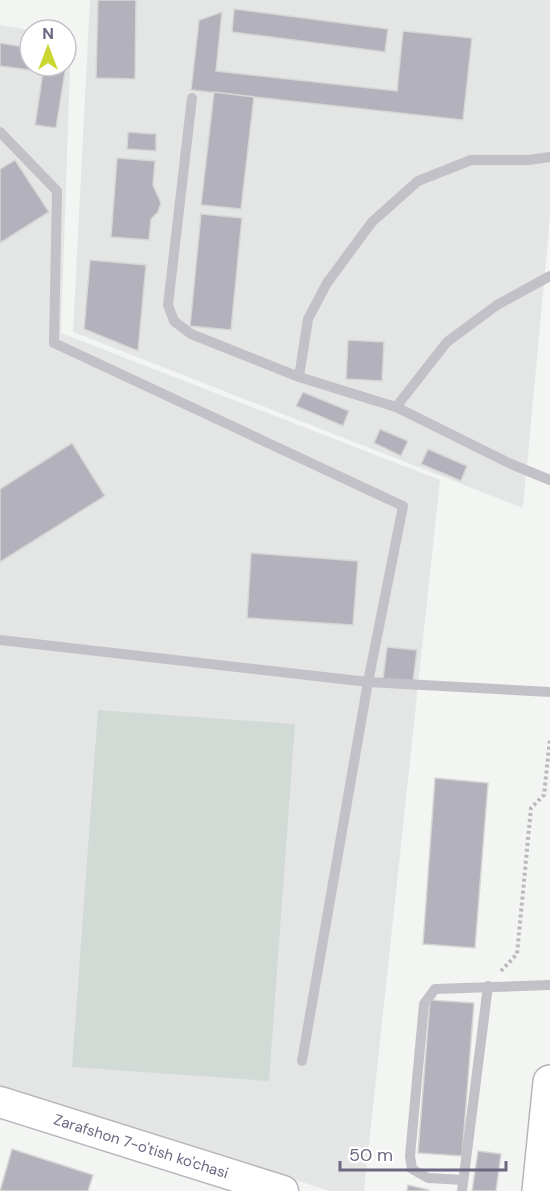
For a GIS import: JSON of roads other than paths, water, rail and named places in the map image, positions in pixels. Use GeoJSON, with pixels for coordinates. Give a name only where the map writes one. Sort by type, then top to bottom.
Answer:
{"type":"FeatureCollection","features":[{"type":"Feature","properties":{"kind":"highway"},"geometry":{"type":"LineString","coordinates":[[539,1191],[549,1103]]}},
{"type":"Feature","properties":{"kind":"street","name":"Zarafshon 7-o'tish ko'chasi"},"geometry":{"type":"LineString","coordinates":[[0,1102],[283,1191]]}},
{"type":"Feature","properties":{"kind":"lane"},"geometry":{"type":"LineString","coordinates":[[192,98],[168,305],[174,321],[191,334],[300,377],[396,407],[511,464],[550,480]]}},
{"type":"Feature","properties":{"kind":"lane"},"geometry":{"type":"LineString","coordinates":[[0,132],[57,191],[54,343],[403,506],[368,682],[302,1061]]}},
{"type":"Feature","properties":{"kind":"lane"},"geometry":{"type":"LineString","coordinates":[[300,377],[308,319],[327,283],[372,222],[418,182],[471,160],[550,157]]}},
{"type":"Feature","properties":{"kind":"lane"},"geometry":{"type":"LineString","coordinates":[[396,407],[447,342],[497,305],[550,276]]}},
{"type":"Feature","properties":{"kind":"lane"},"geometry":{"type":"LineString","coordinates":[[0,640],[368,682],[550,692]]}},
{"type":"Feature","properties":{"kind":"lane"},"geometry":{"type":"LineString","coordinates":[[488,986],[463,1186],[428,1178],[412,1169],[410,1156],[424,1004],[435,989],[488,986],[550,986]]}}]}
